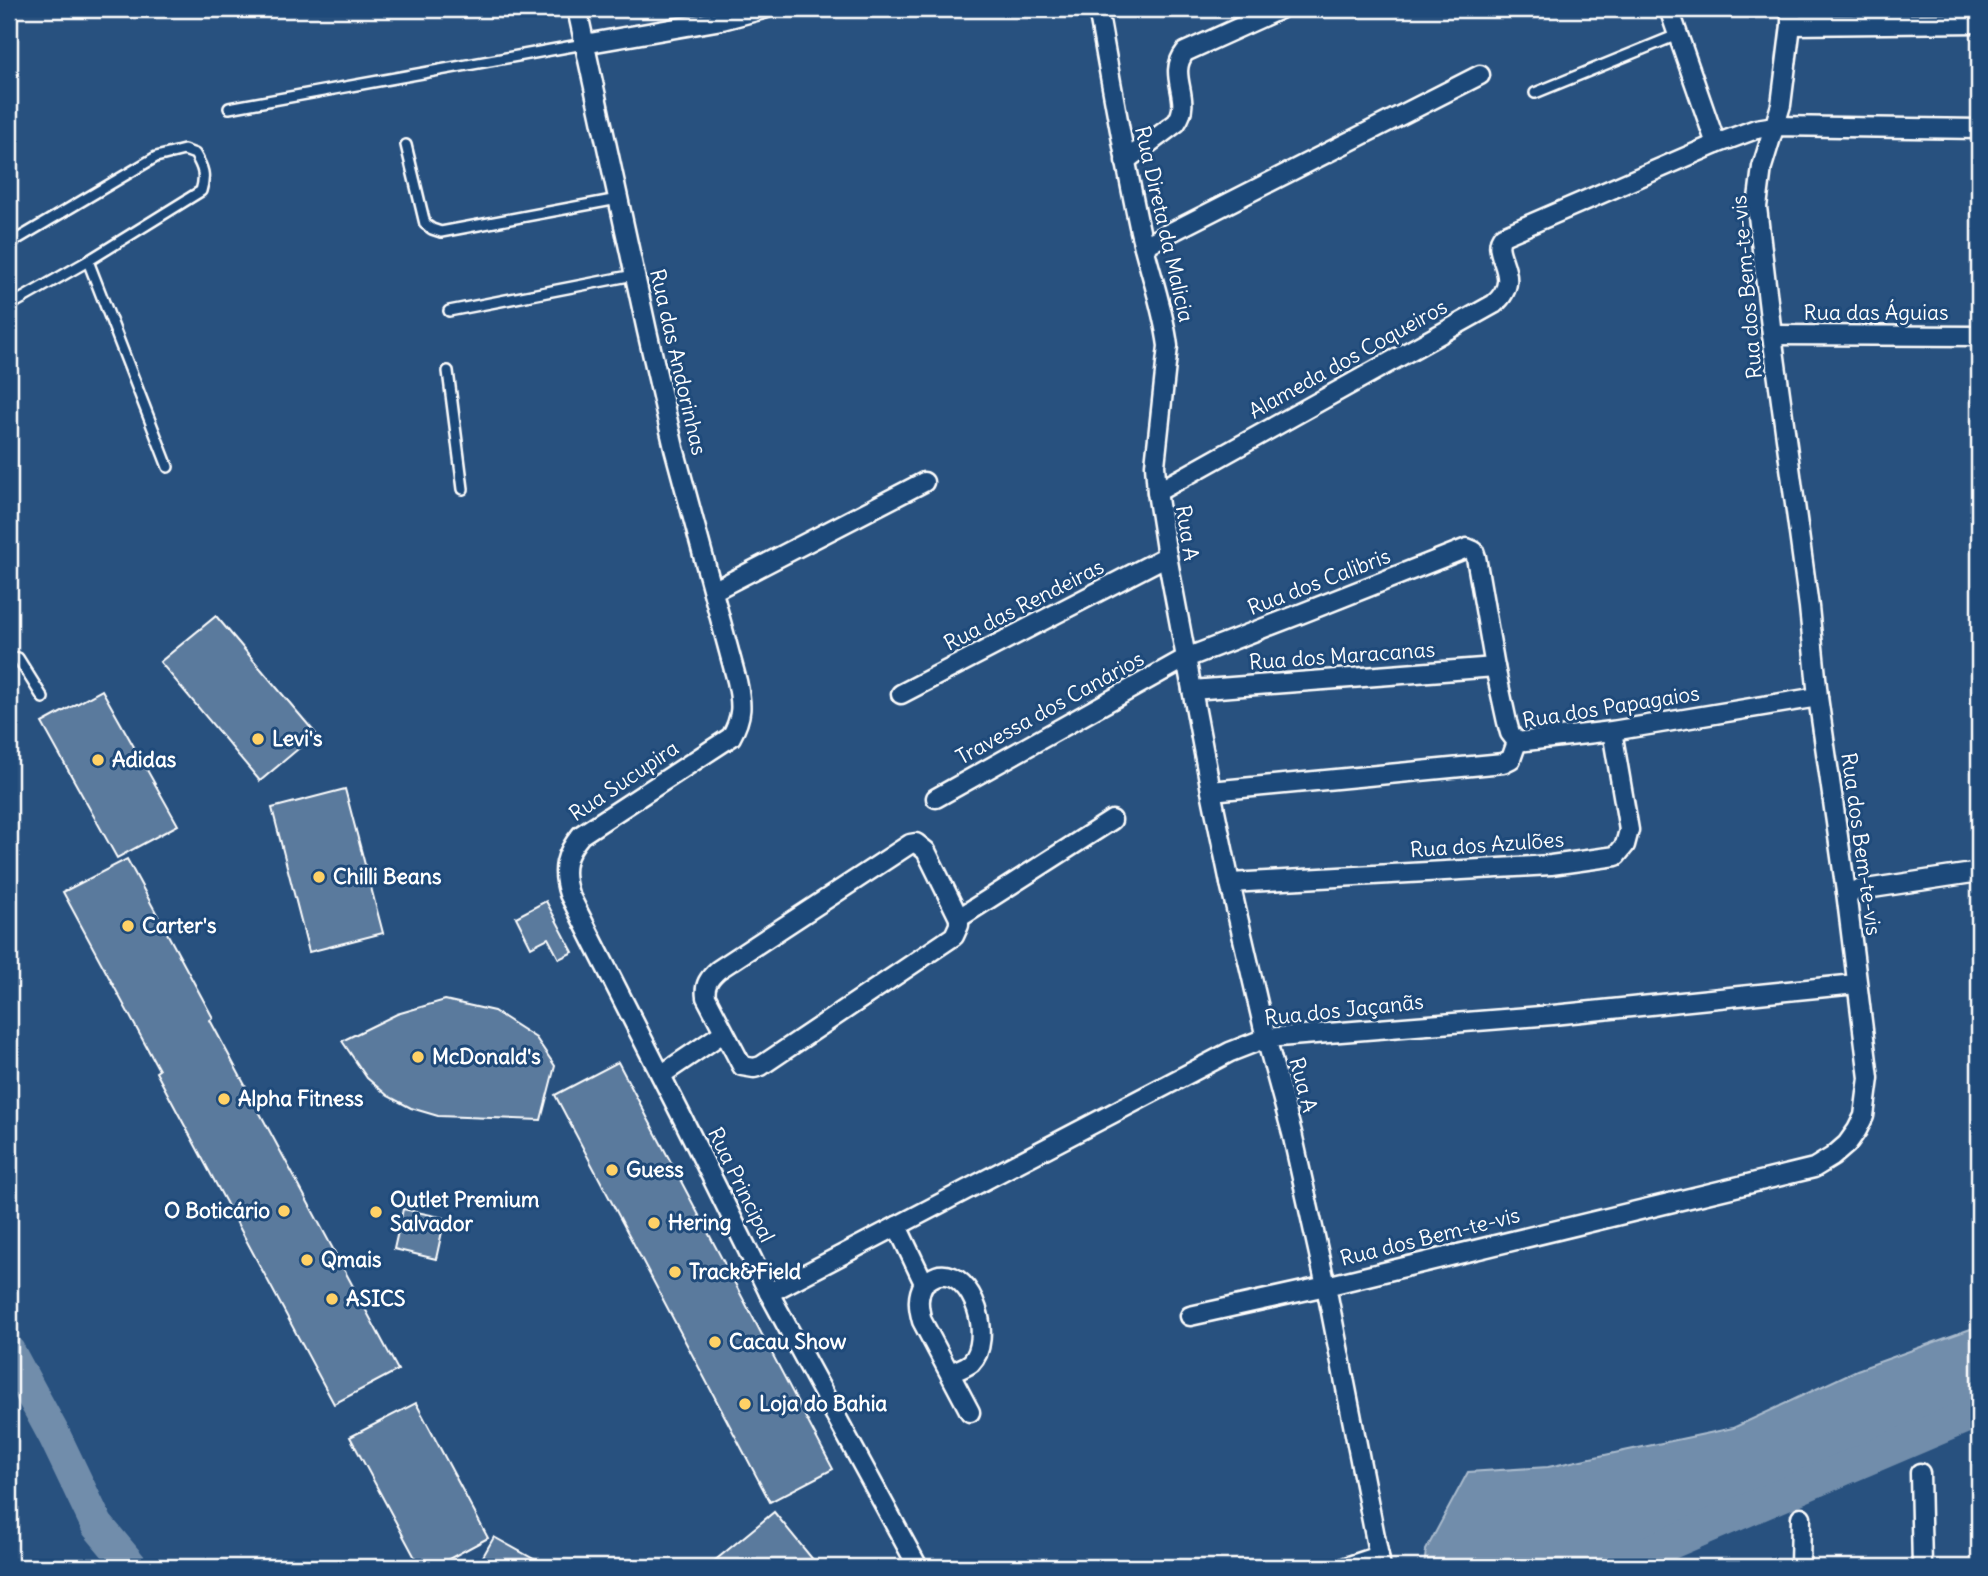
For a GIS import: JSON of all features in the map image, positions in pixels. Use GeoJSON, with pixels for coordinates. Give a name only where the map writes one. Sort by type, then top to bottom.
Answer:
{"type":"FeatureCollection","features":[{"type":"Feature","properties":{"kind":"street","name":"Rua das Andorinhas"},"geometry":{"type":"LineString","coordinates":[[577,9],[674,448],[740,696],[739,723]]}},
{"type":"Feature","properties":{"kind":"street"},"geometry":{"type":"LineString","coordinates":[[584,44],[722,20],[764,9]]}},
{"type":"Feature","properties":{"kind":"street","name":"Rua Direta da Malicia"},"geometry":{"type":"LineString","coordinates":[[1098,9],[1125,161],[1144,246],[1161,303],[1168,346],[1155,465],[1157,492]]}},
{"type":"Feature","properties":{"kind":"street"},"geometry":{"type":"LineString","coordinates":[[1125,161],[1182,116],[1183,106],[1177,72],[1179,60],[1185,52],[1280,9]]}},
{"type":"Feature","properties":{"kind":"street"},"geometry":{"type":"LineString","coordinates":[[1669,9],[1716,144],[1756,129],[1775,126],[1979,129]]}},
{"type":"Feature","properties":{"kind":"street"},"geometry":{"type":"LineString","coordinates":[[1791,17],[1979,23]]}},
{"type":"Feature","properties":{"kind":"street","name":"Rua dos Bem-te-vis"},"geometry":{"type":"LineString","coordinates":[[1190,1316],[1326,1286],[1814,1168],[1847,1144],[1864,1116],[1869,1078],[1868,1060],[1818,697],[1809,607],[1757,207],[1762,167],[1781,105],[1791,17]]}},
{"type":"Feature","properties":{"kind":"street"},"geometry":{"type":"LineString","coordinates":[[1144,246],[1479,75]]}},
{"type":"Feature","properties":{"kind":"street","name":"Alameda dos Coqueiros"},"geometry":{"type":"LineString","coordinates":[[1157,492],[1494,304],[1503,296],[1506,288],[1505,265],[1498,246],[1503,236],[1716,144]]}},
{"type":"Feature","properties":{"kind":"street","name":"Rua das Águias"},"geometry":{"type":"LineString","coordinates":[[1772,335],[1979,336]]}},
{"type":"Feature","properties":{"kind":"street"},"geometry":{"type":"LineString","coordinates":[[713,591],[924,482]]}},
{"type":"Feature","properties":{"kind":"street","name":"Rua A"},"geometry":{"type":"LineString","coordinates":[[1157,492],[1230,883],[1266,1038],[1292,1133],[1326,1286],[1380,1561]]}},
{"type":"Feature","properties":{"kind":"street","name":"Rua dos Calibris"},"geometry":{"type":"LineString","coordinates":[[1186,657],[1467,548],[1474,551],[1476,557],[1495,667]]}},
{"type":"Feature","properties":{"kind":"street","name":"Rua das Rendeiras"},"geometry":{"type":"LineString","coordinates":[[901,694],[1167,556]]}},
{"type":"Feature","properties":{"kind":"street","name":"Travessa dos Canários"},"geometry":{"type":"LineString","coordinates":[[936,798],[1186,657]]}},
{"type":"Feature","properties":{"kind":"street"},"geometry":{"type":"LineString","coordinates":[[1495,667],[1510,733],[1517,742]]}},
{"type":"Feature","properties":{"kind":"street","name":"Rua dos Maracanas"},"geometry":{"type":"LineString","coordinates":[[1192,690],[1495,667]]}},
{"type":"Feature","properties":{"kind":"street","name":"Rua dos Papagaios"},"geometry":{"type":"LineString","coordinates":[[1211,791],[1503,762],[1511,760],[1517,742],[1612,731],[1818,697]]}},
{"type":"Feature","properties":{"kind":"street","name":"Rua Sucupira"},"geometry":{"type":"LineString","coordinates":[[569,894],[564,879],[566,862],[581,835],[731,737],[739,723]]}},
{"type":"Feature","properties":{"kind":"street","name":"Rua dos Azulões"},"geometry":{"type":"LineString","coordinates":[[1230,883],[1551,865],[1616,856],[1622,851],[1629,830],[1612,731]]}},
{"type":"Feature","properties":{"kind":"street"},"geometry":{"type":"LineString","coordinates":[[957,927],[926,851],[916,844],[910,844],[718,970],[708,981],[706,997],[741,1066],[754,1069],[761,1066],[1112,820]]}},
{"type":"Feature","properties":{"kind":"street"},"geometry":{"type":"LineString","coordinates":[[1846,892],[1979,872]]}},
{"type":"Feature","properties":{"kind":"street","name":"Rua Principal"},"geometry":{"type":"LineString","coordinates":[[569,894],[769,1293],[918,1567]]}},
{"type":"Feature","properties":{"kind":"street","name":"Rua dos Jaçanãs"},"geometry":{"type":"LineString","coordinates":[[769,1293],[1230,1052],[1266,1038],[1553,1015],[1856,984]]}},
{"type":"Feature","properties":{"kind":"street"},"geometry":{"type":"LineString","coordinates":[[661,1076],[723,1033]]}},
{"type":"Feature","properties":{"kind":"street"},"geometry":{"type":"LineString","coordinates":[[897,1226],[924,1283]]}},
{"type":"Feature","properties":{"kind":"street"},"geometry":{"type":"LineString","coordinates":[[951,1373],[970,1364],[977,1354],[982,1342],[980,1315],[968,1291],[958,1281],[937,1275],[924,1283],[920,1290],[918,1306],[936,1350],[970,1412]]}},
{"type":"Feature","properties":{"kind":"street"},"geometry":{"type":"LineString","coordinates":[[1920,1473],[1922,1567]]}},
{"type":"Feature","properties":{"kind":"street"},"geometry":{"type":"LineString","coordinates":[[1800,1567],[1801,1517]]}},
{"type":"Feature","properties":{"kind":"street"},"geometry":{"type":"LineString","coordinates":[[1346,1567],[1380,1561]]}},
{"type":"Feature","properties":{"kind":"lane"},"geometry":{"type":"LineString","coordinates":[[1535,93],[1677,35]]}},
{"type":"Feature","properties":{"kind":"lane"},"geometry":{"type":"LineString","coordinates":[[229,108],[584,44]]}},
{"type":"Feature","properties":{"kind":"lane"},"geometry":{"type":"LineString","coordinates":[[406,145],[425,223],[441,232],[618,199]]}},
{"type":"Feature","properties":{"kind":"lane"},"geometry":{"type":"LineString","coordinates":[[9,244],[156,157],[184,150],[195,154],[202,167],[205,180],[201,191],[9,306]]}},
{"type":"Feature","properties":{"kind":"lane"},"geometry":{"type":"LineString","coordinates":[[88,261],[168,467]]}},
{"type":"Feature","properties":{"kind":"lane"},"geometry":{"type":"LineString","coordinates":[[449,311],[634,275]]}},
{"type":"Feature","properties":{"kind":"lane"},"geometry":{"type":"LineString","coordinates":[[448,371],[463,489]]}},
{"type":"Feature","properties":{"kind":"lane"},"geometry":{"type":"LineString","coordinates":[[18,658],[43,698]]}},
{"type":"Feature","properties":{"kind":"water"},"geometry":{"type":"Polygon","coordinates":[[[1979,1326],[1979,1411],[1618,1567],[1424,1567],[1426,1550],[1468,1472],[1548,1467],[1733,1428],[1857,1370],[1979,1326]]]}},
{"type":"Feature","properties":{"kind":"building"},"geometry":{"type":"Polygon","coordinates":[[[216,616],[316,734],[260,781],[160,662],[216,616]]]}},
{"type":"Feature","properties":{"kind":"building"},"geometry":{"type":"Polygon","coordinates":[[[102,690],[178,825],[117,858],[42,723],[102,690]]]}},
{"type":"Feature","properties":{"kind":"building"},"geometry":{"type":"Polygon","coordinates":[[[345,789],[383,933],[309,952],[272,808],[345,789]]]}},
{"type":"Feature","properties":{"kind":"building"},"geometry":{"type":"Polygon","coordinates":[[[127,859],[213,1018],[210,1020],[398,1370],[334,1404],[63,892],[127,859]]]}},
{"type":"Feature","properties":{"kind":"building"},"geometry":{"type":"Polygon","coordinates":[[[546,901],[573,952],[559,959],[548,938],[531,947],[516,917],[546,901]]]}},
{"type":"Feature","properties":{"kind":"building"},"geometry":{"type":"Polygon","coordinates":[[[445,1000],[494,1011],[536,1038],[555,1066],[541,1120],[438,1116],[411,1108],[388,1096],[367,1078],[342,1041],[397,1014],[445,1000]]]}},
{"type":"Feature","properties":{"kind":"building"},"geometry":{"type":"Polygon","coordinates":[[[618,1062],[833,1469],[770,1502],[555,1095],[618,1062]]]}},
{"type":"Feature","properties":{"kind":"building"},"geometry":{"type":"Polygon","coordinates":[[[403,1209],[445,1218],[436,1259],[394,1249],[403,1209]]]}},
{"type":"Feature","properties":{"kind":"building"},"geometry":{"type":"Polygon","coordinates":[[[416,1403],[488,1538],[434,1567],[420,1567],[350,1437],[416,1403]]]}},
{"type":"Feature","properties":{"kind":"building"},"geometry":{"type":"Polygon","coordinates":[[[774,1512],[819,1567],[707,1567],[774,1512]]]}},
{"type":"Feature","properties":{"kind":"building"},"geometry":{"type":"Polygon","coordinates":[[[494,1537],[548,1567],[477,1567],[494,1537]]]}},
{"type":"Feature","properties":{"kind":"waterway"},"geometry":{"type":"LineString","coordinates":[[9,1352],[55,1437],[97,1525],[132,1567]]}},
{"type":"Feature","properties":{"kind":"waterway"},"geometry":{"type":"LineString","coordinates":[[1618,1567],[1979,1411]]}},
{"type":"Feature","properties":{"kind":"place","name":"Levi's"},"geometry":{"type":"Point","coordinates":[258,739]}},
{"type":"Feature","properties":{"kind":"place","name":"Adidas"},"geometry":{"type":"Point","coordinates":[98,760]}},
{"type":"Feature","properties":{"kind":"place","name":"Chilli Beans"},"geometry":{"type":"Point","coordinates":[319,877]}},
{"type":"Feature","properties":{"kind":"place","name":"Carter's"},"geometry":{"type":"Point","coordinates":[128,926]}},
{"type":"Feature","properties":{"kind":"place","name":"McDonald's"},"geometry":{"type":"Point","coordinates":[418,1057]}},
{"type":"Feature","properties":{"kind":"place","name":"Alpha Fitness"},"geometry":{"type":"Point","coordinates":[224,1099]}},
{"type":"Feature","properties":{"kind":"place","name":"Guess"},"geometry":{"type":"Point","coordinates":[612,1170]}},
{"type":"Feature","properties":{"kind":"place","name":"O Boticário"},"geometry":{"type":"Point","coordinates":[284,1211]}},
{"type":"Feature","properties":{"kind":"place","name":"Outlet Premium Salvador"},"geometry":{"type":"Point","coordinates":[376,1212]}},
{"type":"Feature","properties":{"kind":"place","name":"Hering"},"geometry":{"type":"Point","coordinates":[654,1223]}},
{"type":"Feature","properties":{"kind":"place","name":"Qmais"},"geometry":{"type":"Point","coordinates":[307,1260]}},
{"type":"Feature","properties":{"kind":"place","name":"Track&Field"},"geometry":{"type":"Point","coordinates":[675,1272]}},
{"type":"Feature","properties":{"kind":"place","name":"ASICS"},"geometry":{"type":"Point","coordinates":[332,1299]}},
{"type":"Feature","properties":{"kind":"place","name":"Cacau Show"},"geometry":{"type":"Point","coordinates":[715,1342]}},
{"type":"Feature","properties":{"kind":"place","name":"Loja do Bahia"},"geometry":{"type":"Point","coordinates":[745,1404]}}]}
